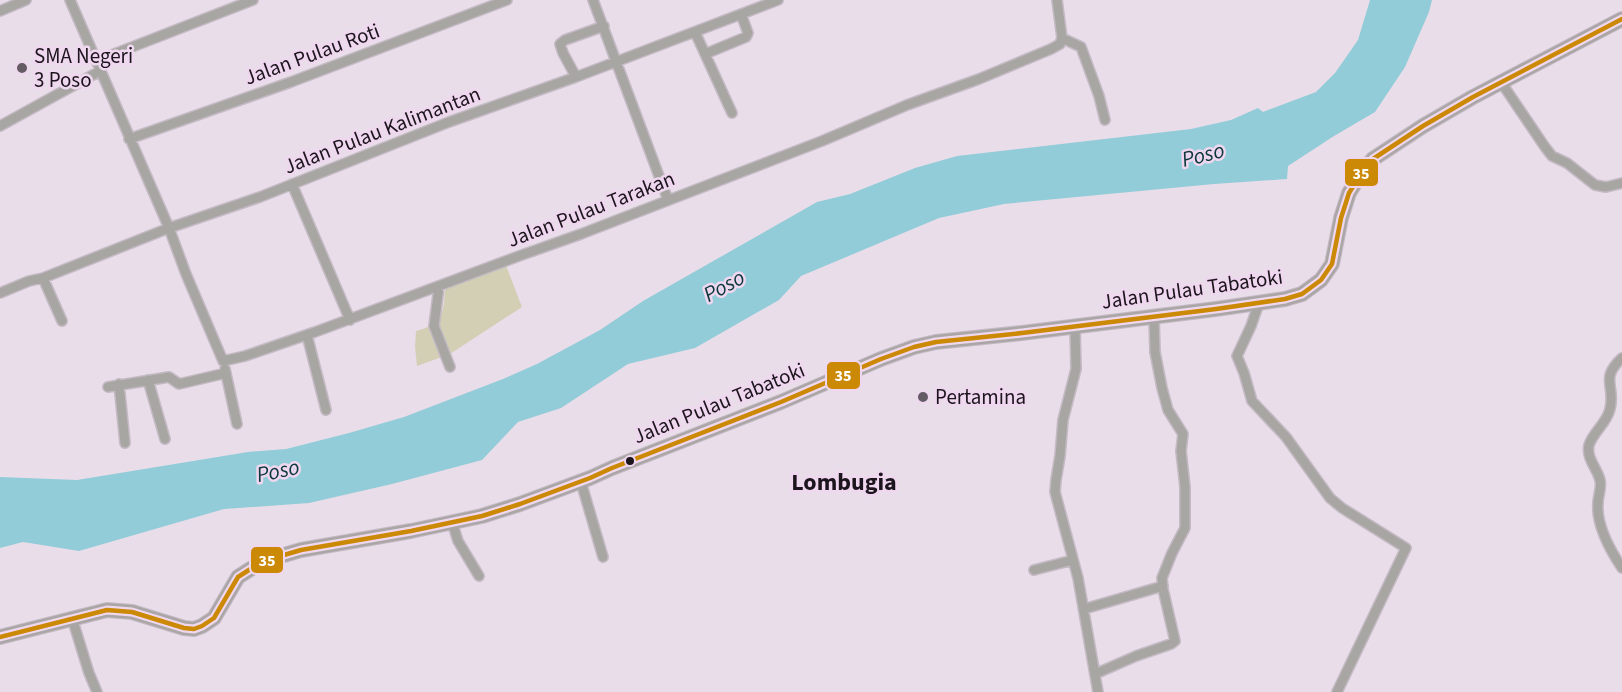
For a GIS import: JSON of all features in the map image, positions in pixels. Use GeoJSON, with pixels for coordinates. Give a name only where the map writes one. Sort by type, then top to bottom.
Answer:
{"type":"FeatureCollection","features":[{"type":"Feature","properties":{"kind":"highway","name":"Jalan Pulau Tabatoki"},"geometry":{"type":"LineString","coordinates":[[0,636],[93,612],[117,610],[194,629],[214,618],[238,577],[267,560],[301,550],[411,531],[505,509],[581,482],[914,347],[945,341],[1259,303],[1302,294],[1321,280],[1332,264],[1341,218],[1349,192],[1373,159],[1446,112],[1622,19]]}},
{"type":"Feature","properties":{"kind":"street"},"geometry":{"type":"LineString","coordinates":[[0,11],[26,0]]}},
{"type":"Feature","properties":{"kind":"street"},"geometry":{"type":"LineString","coordinates":[[70,0],[169,228],[223,361],[237,423]]}},
{"type":"Feature","properties":{"kind":"street"},"geometry":{"type":"LineString","coordinates":[[0,126],[41,105],[98,66],[253,0]]}},
{"type":"Feature","properties":{"kind":"street","name":"Jalan Pulau Roti"},"geometry":{"type":"LineString","coordinates":[[129,139],[291,82],[507,0]]}},
{"type":"Feature","properties":{"kind":"street"},"geometry":{"type":"LineString","coordinates":[[593,0],[668,200]]}},
{"type":"Feature","properties":{"kind":"street","name":"Jalan Pulau Kalimantan"},"geometry":{"type":"LineString","coordinates":[[0,293],[778,0]]}},
{"type":"Feature","properties":{"kind":"street"},"geometry":{"type":"LineString","coordinates":[[1057,0],[1062,38],[1081,47],[1105,120]]}},
{"type":"Feature","properties":{"kind":"street"},"geometry":{"type":"LineString","coordinates":[[705,54],[746,37],[748,33],[741,14]]}},
{"type":"Feature","properties":{"kind":"street"},"geometry":{"type":"LineString","coordinates":[[576,77],[560,44],[565,40],[604,26]]}},
{"type":"Feature","properties":{"kind":"street"},"geometry":{"type":"LineString","coordinates":[[695,32],[732,113]]}},
{"type":"Feature","properties":{"kind":"street","name":"Jalan Pulau Tarakan"},"geometry":{"type":"LineString","coordinates":[[223,361],[245,356],[350,320],[581,234],[822,141],[907,105],[987,76],[1057,46],[1062,38]]}},
{"type":"Feature","properties":{"kind":"street"},"geometry":{"type":"LineString","coordinates":[[1500,83],[1552,156],[1595,185],[1606,187],[1622,183]]}},
{"type":"Feature","properties":{"kind":"street"},"geometry":{"type":"LineString","coordinates":[[292,184],[350,320]]}},
{"type":"Feature","properties":{"kind":"street"},"geometry":{"type":"LineString","coordinates":[[43,278],[62,321]]}},
{"type":"Feature","properties":{"kind":"street"},"geometry":{"type":"LineString","coordinates":[[439,287],[434,326],[450,367]]}},
{"type":"Feature","properties":{"kind":"street"},"geometry":{"type":"LineString","coordinates":[[1259,303],[1237,356],[1252,401],[1286,437],[1334,502],[1406,548],[1337,692]]}},
{"type":"Feature","properties":{"kind":"street"},"geometry":{"type":"LineString","coordinates":[[1095,674],[1174,642],[1175,639],[1163,586],[1164,571],[1185,530],[1186,503],[1181,451],[1183,433],[1170,413],[1164,395],[1155,352],[1154,316]]}},
{"type":"Feature","properties":{"kind":"street"},"geometry":{"type":"LineString","coordinates":[[1075,327],[1076,369],[1063,420],[1055,492],[1084,609],[1098,692]]}},
{"type":"Feature","properties":{"kind":"street"},"geometry":{"type":"LineString","coordinates":[[307,335],[326,410]]}},
{"type":"Feature","properties":{"kind":"street"},"geometry":{"type":"LineString","coordinates":[[1622,358],[1609,375],[1610,410],[1604,423],[1590,442],[1588,450],[1601,483],[1597,504],[1604,535],[1622,568]]}},
{"type":"Feature","properties":{"kind":"street"},"geometry":{"type":"LineString","coordinates":[[108,387],[169,377],[179,384],[226,373]]}},
{"type":"Feature","properties":{"kind":"street"},"geometry":{"type":"LineString","coordinates":[[148,380],[165,439]]}},
{"type":"Feature","properties":{"kind":"street"},"geometry":{"type":"LineString","coordinates":[[120,384],[125,443]]}},
{"type":"Feature","properties":{"kind":"street"},"geometry":{"type":"LineString","coordinates":[[581,482],[603,558]]}},
{"type":"Feature","properties":{"kind":"street"},"geometry":{"type":"LineString","coordinates":[[452,522],[459,544],[479,576]]}},
{"type":"Feature","properties":{"kind":"street"},"geometry":{"type":"LineString","coordinates":[[1034,570],[1073,560]]}},
{"type":"Feature","properties":{"kind":"street"},"geometry":{"type":"LineString","coordinates":[[1084,609],[1163,586]]}},
{"type":"Feature","properties":{"kind":"street"},"geometry":{"type":"LineString","coordinates":[[72,618],[97,692]]}},
{"type":"Feature","properties":{"kind":"shaded area"},"geometry":{"type":"Polygon","coordinates":[[[505,263],[522,307],[450,354],[417,366],[416,331],[437,321],[443,311],[445,287],[505,263]]]}},
{"type":"Feature","properties":{"kind":"water","name":"Poso"},"geometry":{"type":"Polygon","coordinates":[[[1370,0],[1432,0],[1405,67],[1375,112],[1288,166],[1287,179],[1004,204],[939,218],[801,276],[779,300],[695,348],[628,364],[561,408],[518,422],[482,460],[309,503],[224,509],[79,551],[23,542],[0,548],[0,477],[77,480],[248,452],[286,449],[404,417],[537,364],[600,330],[643,301],[817,202],[850,194],[915,168],[957,156],[1191,129],[1231,120],[1258,108],[1263,112],[1316,92],[1335,73],[1358,40],[1370,0]]]}},
{"type":"Feature","properties":{"kind":"transit line","name":"35"},"geometry":{"type":"LineString","coordinates":[[0,637],[107,610],[132,612],[194,629],[214,618],[238,577],[267,560],[301,550],[482,516],[520,504],[781,402],[914,347],[936,342],[1216,309],[1285,299],[1302,294],[1321,280],[1332,264],[1341,218],[1349,193],[1373,159],[1473,97],[1622,19]]}},
{"type":"Feature","properties":{"kind":"place","name":"SMA Negeri 3 Poso"},"geometry":{"type":"Point","coordinates":[22,68]}},
{"type":"Feature","properties":{"kind":"place","name":"Pertamina"},"geometry":{"type":"Point","coordinates":[923,397]}},
{"type":"Feature","properties":{"kind":"district","name":"Lombugia"},"geometry":{"type":"Point","coordinates":[844,482]}}]}
